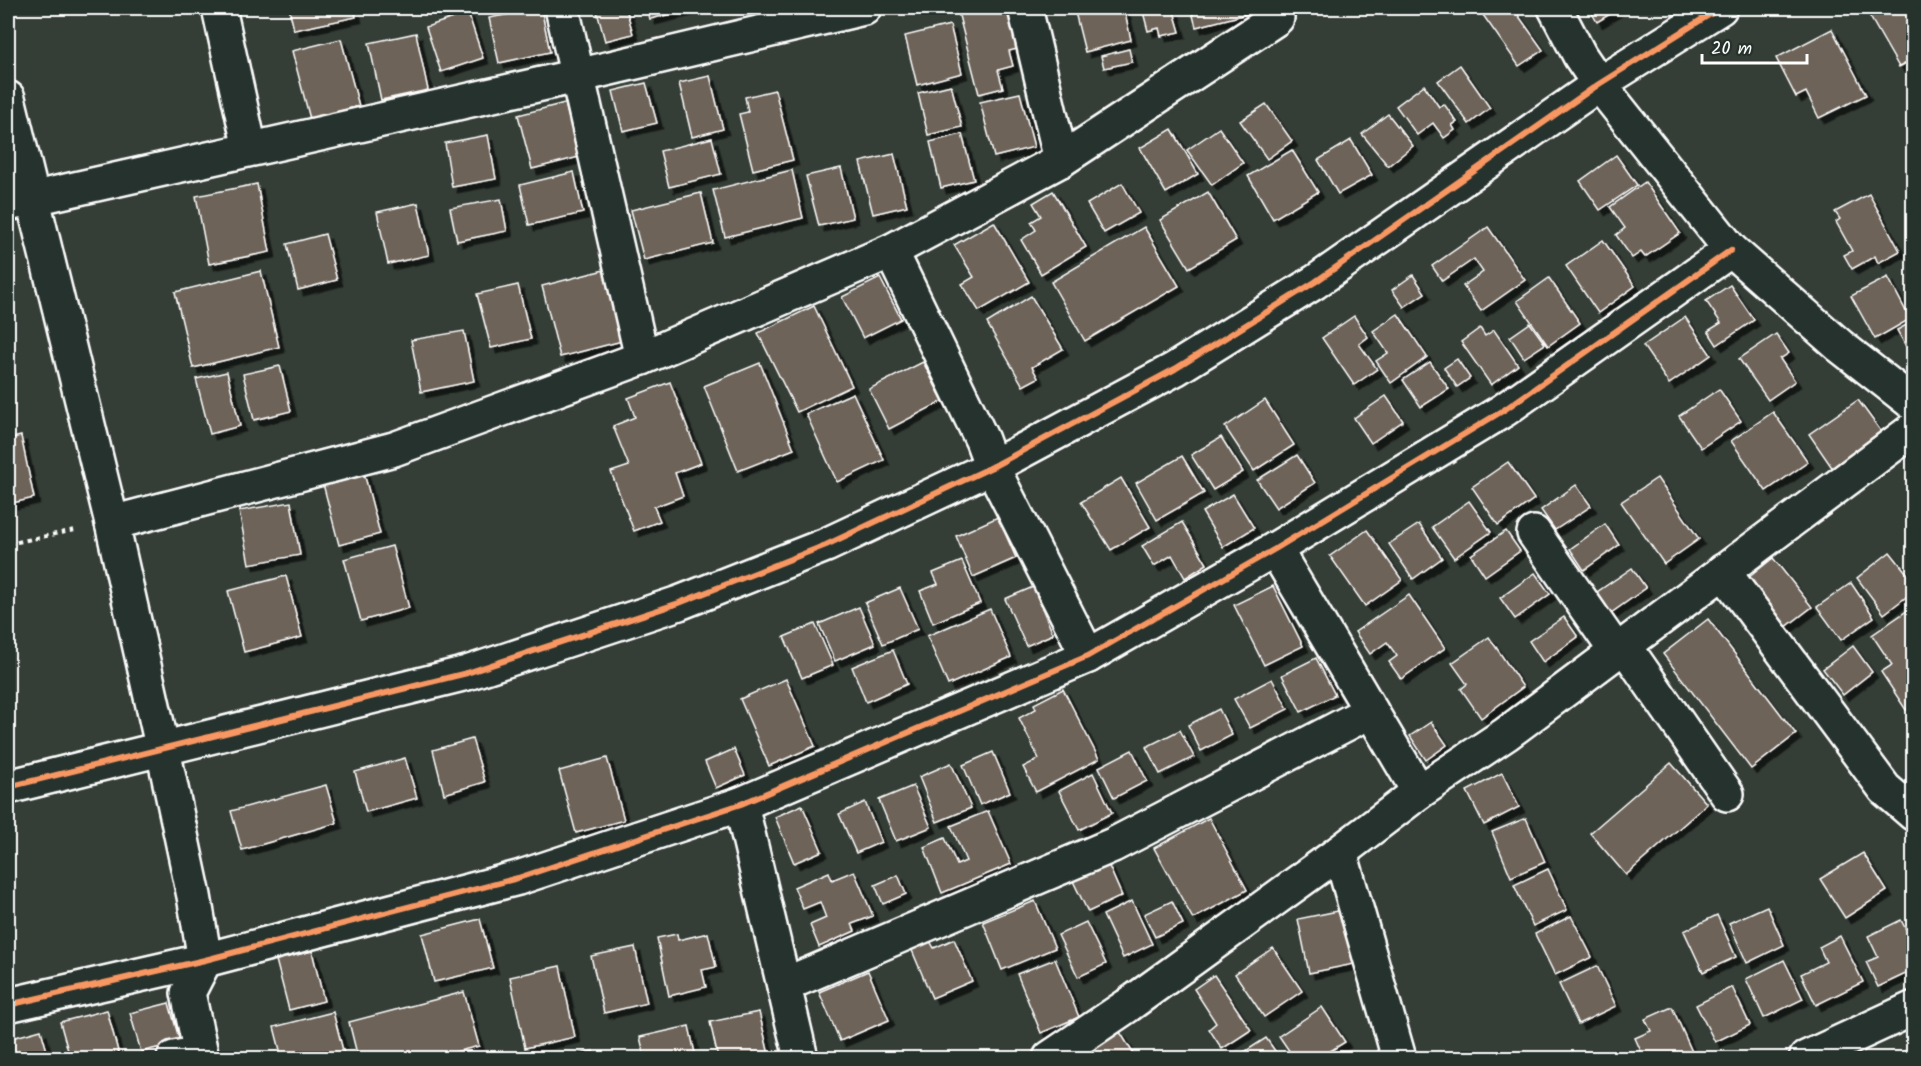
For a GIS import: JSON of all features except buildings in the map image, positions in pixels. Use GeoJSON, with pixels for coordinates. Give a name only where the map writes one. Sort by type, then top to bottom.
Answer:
{"type":"FeatureCollection","features":[{"type":"Feature","properties":{"kind":"street"},"geometry":{"type":"LineString","coordinates":[[219,8],[250,149]]}},
{"type":"Feature","properties":{"kind":"street"},"geometry":{"type":"LineString","coordinates":[[562,8],[642,358]]}},
{"type":"Feature","properties":{"kind":"street"},"geometry":{"type":"LineString","coordinates":[[19,201],[578,76],[864,8]]}},
{"type":"Feature","properties":{"kind":"street"},"geometry":{"type":"LineString","coordinates":[[1025,8],[1061,160]]}},
{"type":"Feature","properties":{"kind":"street"},"geometry":{"type":"LineString","coordinates":[[112,523],[394,449],[642,358],[891,251],[1061,160],[1277,18],[1275,8]]}},
{"type":"Feature","properties":{"kind":"street"},"geometry":{"type":"LineString","coordinates":[[1555,8],[1580,56],[1599,84],[1731,250],[1840,346],[1914,404]]}},
{"type":"Feature","properties":{"kind":"street"},"geometry":{"type":"LineString","coordinates":[[8,787],[467,674],[679,603],[826,545],[992,467],[1175,369],[1315,282],[1599,84],[1720,8]]}},
{"type":"Feature","properties":{"kind":"street"},"geometry":{"type":"LineString","coordinates":[[8,98],[19,201],[112,523],[194,896],[205,960],[188,993],[193,1057]]}},
{"type":"Feature","properties":{"kind":"street"},"geometry":{"type":"LineString","coordinates":[[8,1005],[205,960],[518,878],[741,804],[1088,656],[1275,549],[1504,410],[1731,250]]}},
{"type":"Feature","properties":{"kind":"street"},"geometry":{"type":"LineString","coordinates":[[891,251],[982,440],[992,467],[1088,656]]}},
{"type":"Feature","properties":{"kind":"street"},"geometry":{"type":"LineString","coordinates":[[1050,1059],[1340,852],[1419,792],[1506,734],[1914,429]]}},
{"type":"Feature","properties":{"kind":"street"},"geometry":{"type":"LineString","coordinates":[[1534,533],[1727,794]]}},
{"type":"Feature","properties":{"kind":"street"},"geometry":{"type":"LineString","coordinates":[[1275,549],[1419,792]]}},
{"type":"Feature","properties":{"kind":"street"},"geometry":{"type":"LineString","coordinates":[[1723,571],[1885,789],[1914,814]]}},
{"type":"Feature","properties":{"kind":"street"},"geometry":{"type":"LineString","coordinates":[[784,985],[1113,845],[1371,711]]}},
{"type":"Feature","properties":{"kind":"street"},"geometry":{"type":"LineString","coordinates":[[741,804],[801,1059]]}},
{"type":"Feature","properties":{"kind":"street"},"geometry":{"type":"LineString","coordinates":[[1340,852],[1399,1059]]}},
{"type":"Feature","properties":{"kind":"street"},"geometry":{"type":"LineString","coordinates":[[1806,1059],[1914,1008]]}},
{"type":"Feature","properties":{"kind":"path"},"geometry":{"type":"LineString","coordinates":[[8,544],[75,530]]}},
{"type":"Feature","properties":{"kind":"cycle path"},"geometry":{"type":"LineString","coordinates":[[8,787],[467,673],[679,603],[826,545],[992,467],[1175,369],[1315,282],[1599,84],[1720,8]]}},
{"type":"Feature","properties":{"kind":"cycle path"},"geometry":{"type":"LineString","coordinates":[[8,1005],[205,960],[518,878],[741,804],[1088,656],[1275,549],[1504,410],[1731,250]]}}]}
